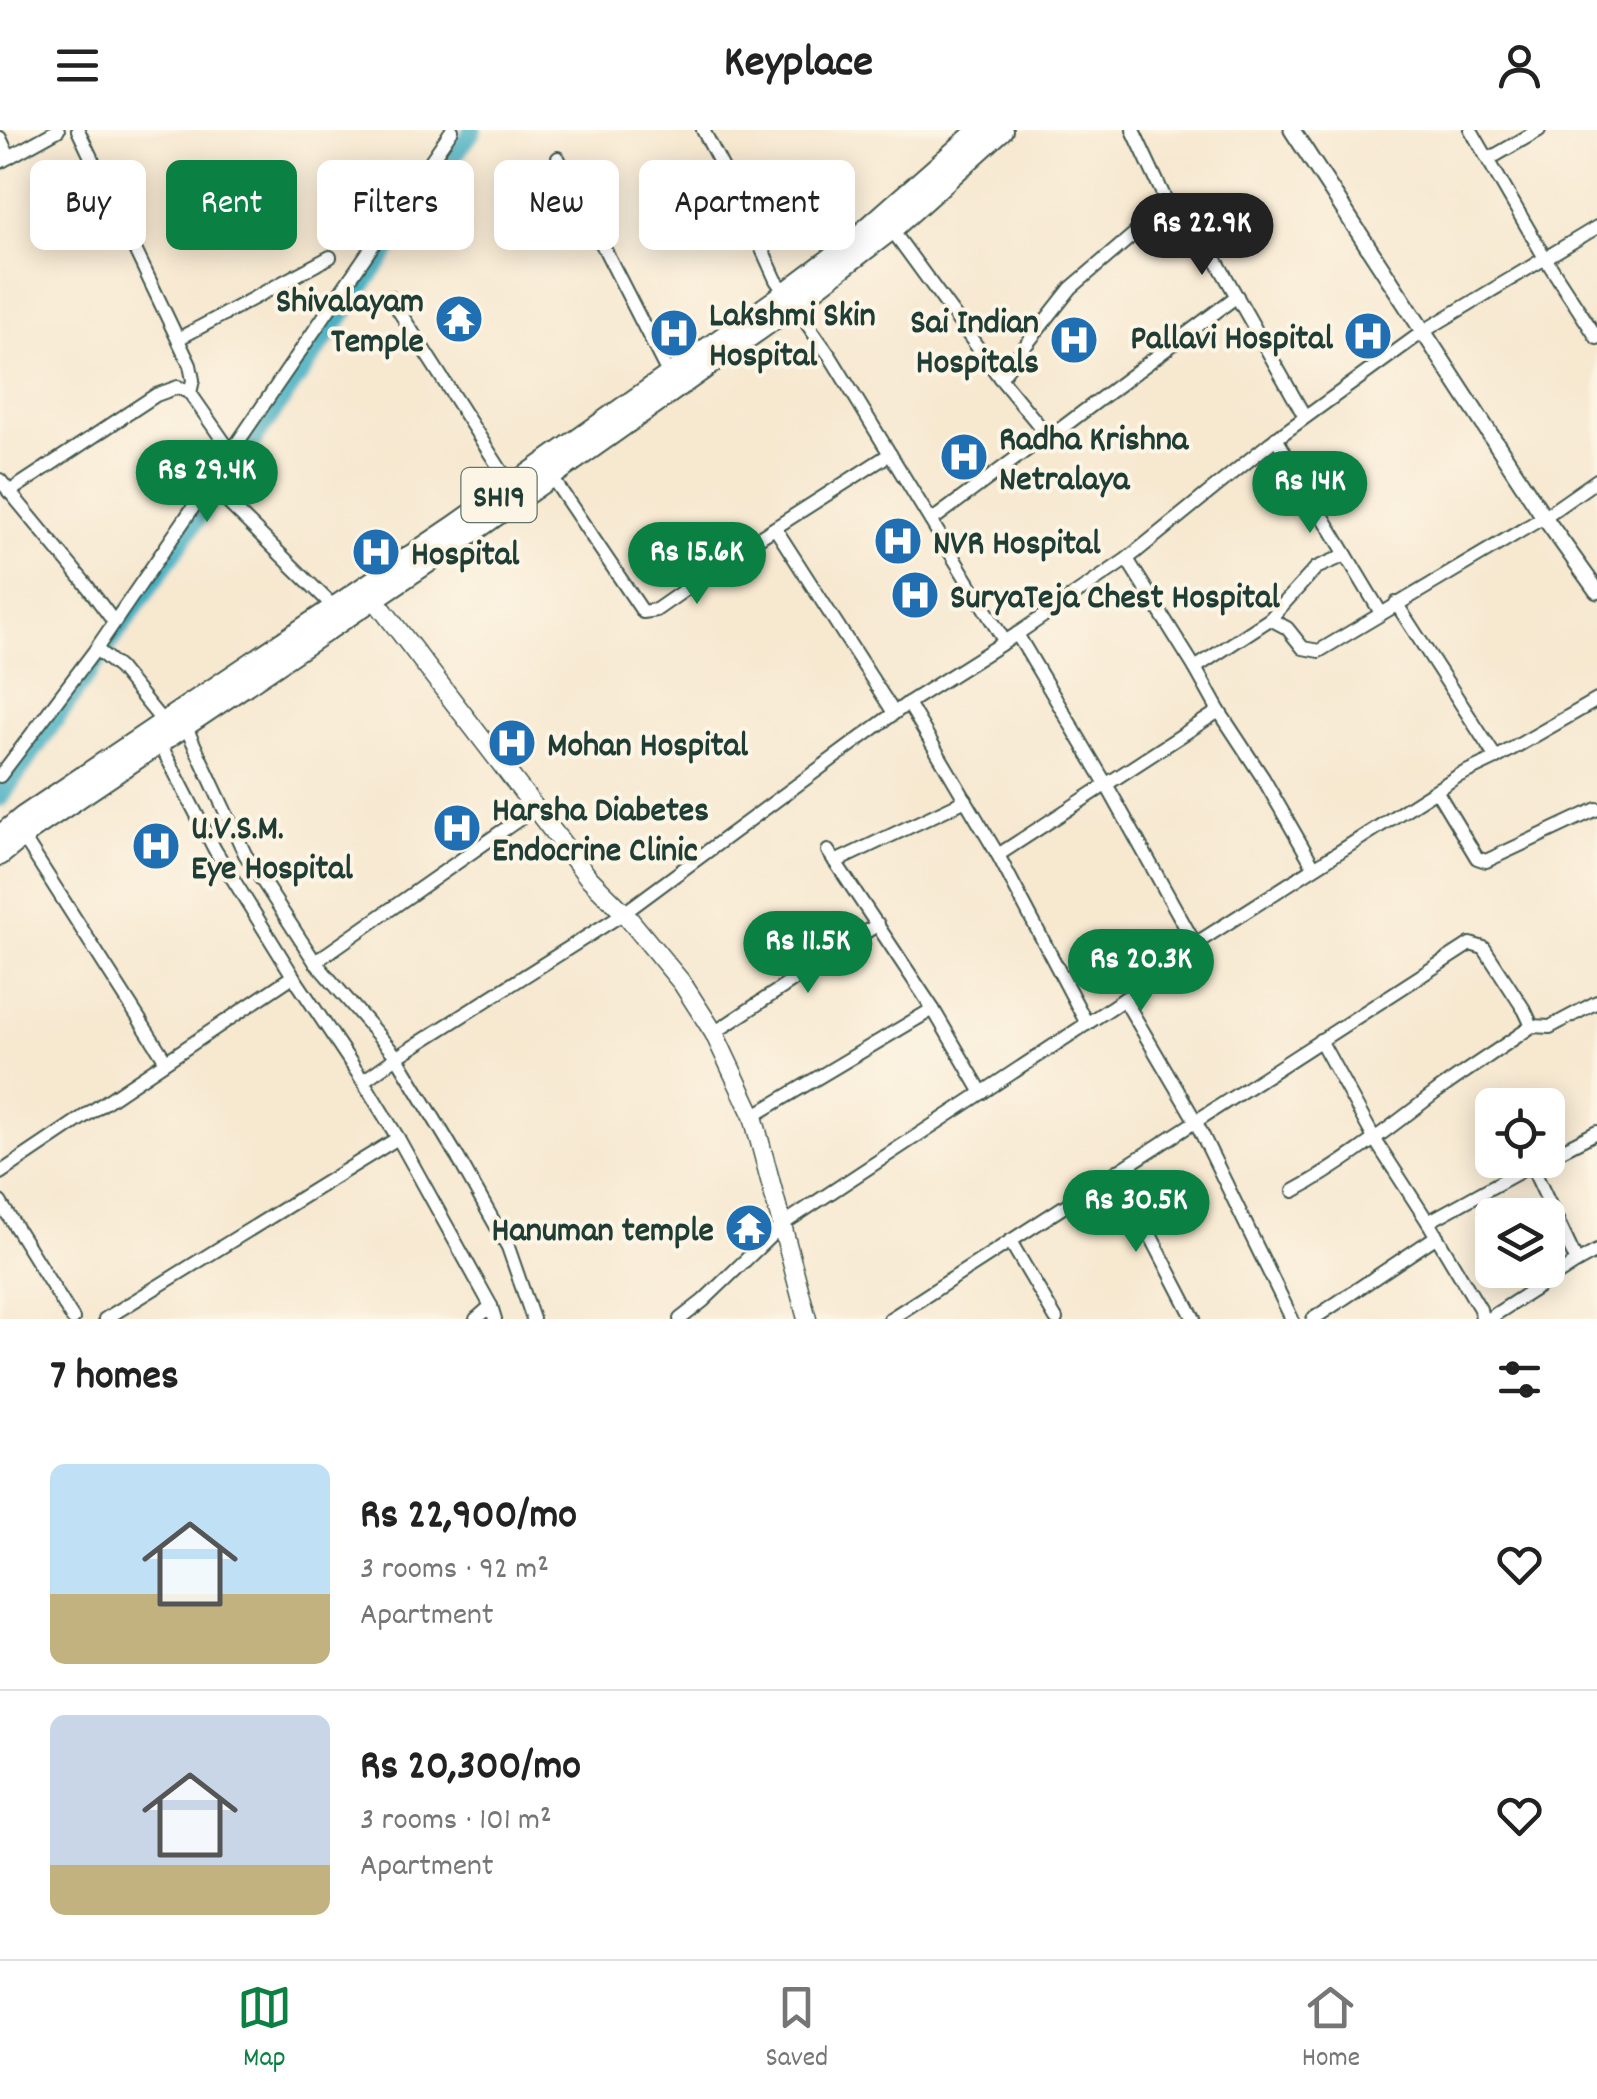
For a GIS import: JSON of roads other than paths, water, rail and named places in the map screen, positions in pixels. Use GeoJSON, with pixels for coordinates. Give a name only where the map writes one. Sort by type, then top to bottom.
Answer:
{"type":"FeatureCollection","features":[{"type":"Feature","properties":{"kind":"main road","name":"SH19"},"geometry":{"type":"LineString","coordinates":[[886,223],[1002,130]]}},
{"type":"Feature","properties":{"kind":"main road","name":"SH19"},"geometry":{"type":"LineString","coordinates":[[0,855],[167,731],[668,376],[854,260],[974,132]]}},
{"type":"Feature","properties":{"kind":"main road","name":"SH19"},"geometry":{"type":"LineString","coordinates":[[369,591],[464,538],[788,298]]}},
{"type":"Feature","properties":{"kind":"main road"},"geometry":{"type":"LineString","coordinates":[[369,591],[588,877],[624,913],[682,983],[714,1033],[752,1116],[807,1319]]}},
{"type":"Feature","properties":{"kind":"main road","name":"SH19"},"geometry":{"type":"LineString","coordinates":[[0,836],[23,817],[167,731]]}},
{"type":"Feature","properties":{"kind":"street"},"geometry":{"type":"LineString","coordinates":[[0,138],[4,160],[58,130]]}},
{"type":"Feature","properties":{"kind":"street"},"geometry":{"type":"LineString","coordinates":[[78,130],[192,371],[190,393]]}},
{"type":"Feature","properties":{"kind":"street"},"geometry":{"type":"LineString","coordinates":[[0,776],[96,649],[452,130]]}},
{"type":"Feature","properties":{"kind":"street"},"geometry":{"type":"LineString","coordinates":[[703,130],[788,298],[830,356],[931,522],[1106,784],[1195,944]]}},
{"type":"Feature","properties":{"kind":"street"},"geometry":{"type":"LineString","coordinates":[[1132,130],[1168,206]]}},
{"type":"Feature","properties":{"kind":"street"},"geometry":{"type":"LineString","coordinates":[[1292,130],[1597,591]]}},
{"type":"Feature","properties":{"kind":"street"},"geometry":{"type":"LineString","coordinates":[[1471,130],[1544,258],[1597,338]]}},
{"type":"Feature","properties":{"kind":"street"},"geometry":{"type":"LineString","coordinates":[[1489,159],[1538,130]]}},
{"type":"Feature","properties":{"kind":"street"},"geometry":{"type":"LineString","coordinates":[[558,158],[668,376]]}},
{"type":"Feature","properties":{"kind":"street"},"geometry":{"type":"LineString","coordinates":[[1000,378],[1071,288],[1168,206],[1185,205],[1305,417]]}},
{"type":"Feature","properties":{"kind":"street"},"geometry":{"type":"LineString","coordinates":[[886,223],[1047,435]]}},
{"type":"Feature","properties":{"kind":"street"},"geometry":{"type":"LineString","coordinates":[[363,1080],[624,913],[908,702],[1011,638],[1127,558],[1276,438],[1424,331],[1597,226]]}},
{"type":"Feature","properties":{"kind":"street"},"geometry":{"type":"LineString","coordinates":[[178,339],[330,257]]}},
{"type":"Feature","properties":{"kind":"street"},"geometry":{"type":"LineString","coordinates":[[931,522],[1237,296]]}},
{"type":"Feature","properties":{"kind":"street"},"geometry":{"type":"LineString","coordinates":[[390,297],[511,486]]}},
{"type":"Feature","properties":{"kind":"street"},"geometry":{"type":"LineString","coordinates":[[114,622],[4,486],[156,395],[178,387],[190,393],[231,452]]}},
{"type":"Feature","properties":{"kind":"street"},"geometry":{"type":"LineString","coordinates":[[1276,438],[1381,613]]}},
{"type":"Feature","properties":{"kind":"street"},"geometry":{"type":"LineString","coordinates":[[551,476],[644,612],[656,610],[890,454]]}},
{"type":"Feature","properties":{"kind":"street"},"geometry":{"type":"LineString","coordinates":[[1270,619],[1287,628],[1303,648],[1319,650],[1544,516],[1597,480]]}},
{"type":"Feature","properties":{"kind":"street"},"geometry":{"type":"LineString","coordinates":[[210,484],[339,611]]}},
{"type":"Feature","properties":{"kind":"street"},"geometry":{"type":"LineString","coordinates":[[775,528],[894,713]]}},
{"type":"Feature","properties":{"kind":"street"},"geometry":{"type":"LineString","coordinates":[[1195,668],[1270,619],[1316,568],[1346,554]]}},
{"type":"Feature","properties":{"kind":"street"},"geometry":{"type":"LineString","coordinates":[[1127,558],[1314,867]]}},
{"type":"Feature","properties":{"kind":"street"},"geometry":{"type":"LineString","coordinates":[[1396,604],[1496,758]]}},
{"type":"Feature","properties":{"kind":"street"},"geometry":{"type":"LineString","coordinates":[[96,649],[119,668],[167,731],[316,962],[397,1057],[508,1247],[533,1319]]}},
{"type":"Feature","properties":{"kind":"street"},"geometry":{"type":"LineString","coordinates":[[680,1319],[783,1224],[1154,980],[1195,944],[1458,776],[1597,700]]}},
{"type":"Feature","properties":{"kind":"street"},"geometry":{"type":"LineString","coordinates":[[908,702],[998,855],[1087,1024]]}},
{"type":"Feature","properties":{"kind":"street"},"geometry":{"type":"LineString","coordinates":[[998,855],[1219,712]]}},
{"type":"Feature","properties":{"kind":"street"},"geometry":{"type":"LineString","coordinates":[[167,731],[215,850],[398,1138],[493,1312],[476,1319]]}},
{"type":"Feature","properties":{"kind":"street"},"geometry":{"type":"LineString","coordinates":[[1436,790],[1477,858],[1486,861],[1597,808]]}},
{"type":"Feature","properties":{"kind":"street"},"geometry":{"type":"LineString","coordinates":[[966,800],[831,857],[878,924],[982,1093]]}},
{"type":"Feature","properties":{"kind":"street"},"geometry":{"type":"LineString","coordinates":[[316,962],[534,808]]}},
{"type":"Feature","properties":{"kind":"street"},"geometry":{"type":"LineString","coordinates":[[22,837],[166,1061]]}},
{"type":"Feature","properties":{"kind":"street"},"geometry":{"type":"LineString","coordinates":[[714,1033],[878,924]]}},
{"type":"Feature","properties":{"kind":"street"},"geometry":{"type":"LineString","coordinates":[[890,1319],[1470,944],[1484,948],[1532,1026]]}},
{"type":"Feature","properties":{"kind":"street"},"geometry":{"type":"LineString","coordinates":[[0,1173],[293,976]]}},
{"type":"Feature","properties":{"kind":"street"},"geometry":{"type":"LineString","coordinates":[[1124,999],[1195,1120],[1285,1316]]}},
{"type":"Feature","properties":{"kind":"street"},"geometry":{"type":"LineString","coordinates":[[1294,1191],[1375,1140],[1532,1026],[1550,1027],[1597,1002]]}},
{"type":"Feature","properties":{"kind":"street"},"geometry":{"type":"LineString","coordinates":[[752,1116],[933,1010]]}},
{"type":"Feature","properties":{"kind":"street"},"geometry":{"type":"LineString","coordinates":[[1320,1040],[1375,1140],[1438,1236],[1485,1319],[1597,1251]]}},
{"type":"Feature","properties":{"kind":"street"},"geometry":{"type":"LineString","coordinates":[[1565,1148],[1597,1132]]}},
{"type":"Feature","properties":{"kind":"street"},"geometry":{"type":"LineString","coordinates":[[105,1319],[398,1138]]}},
{"type":"Feature","properties":{"kind":"street"},"geometry":{"type":"LineString","coordinates":[[1116,1171],[1194,1319]]}},
{"type":"Feature","properties":{"kind":"street"},"geometry":{"type":"LineString","coordinates":[[1428,1222],[1509,1178]]}},
{"type":"Feature","properties":{"kind":"street"},"geometry":{"type":"LineString","coordinates":[[1546,1178],[1578,1262]]}},
{"type":"Feature","properties":{"kind":"street"},"geometry":{"type":"LineString","coordinates":[[0,1202],[73,1319]]}},
{"type":"Feature","properties":{"kind":"street"},"geometry":{"type":"LineString","coordinates":[[1313,1319],[1438,1236]]}},
{"type":"Feature","properties":{"kind":"street"},"geometry":{"type":"LineString","coordinates":[[1010,1241],[1056,1319]]}},
{"type":"Feature","properties":{"kind":"waterway"},"geometry":{"type":"LineString","coordinates":[[0,798],[473,130]]}},
{"type":"Feature","properties":{"kind":"place","name":"Shivalayam Temple"},"geometry":{"type":"Point","coordinates":[459,319]}},
{"type":"Feature","properties":{"kind":"place","name":"Lakshmi Skin Hospital"},"geometry":{"type":"Point","coordinates":[674,333]}},
{"type":"Feature","properties":{"kind":"place","name":"Pallavi Hospital"},"geometry":{"type":"Point","coordinates":[1368,336]}},
{"type":"Feature","properties":{"kind":"place","name":"Sai Indian Hospitals"},"geometry":{"type":"Point","coordinates":[1074,340]}},
{"type":"Feature","properties":{"kind":"place","name":"Radha Krishna Netralaya"},"geometry":{"type":"Point","coordinates":[964,457]}},
{"type":"Feature","properties":{"kind":"place","name":"NVR Hospital"},"geometry":{"type":"Point","coordinates":[898,541]}},
{"type":"Feature","properties":{"kind":"place","name":"Hospital"},"geometry":{"type":"Point","coordinates":[376,552]}},
{"type":"Feature","properties":{"kind":"place","name":"SuryaTeja Chest Hospital"},"geometry":{"type":"Point","coordinates":[915,595]}},
{"type":"Feature","properties":{"kind":"place","name":"Mohan Hospital"},"geometry":{"type":"Point","coordinates":[512,743]}},
{"type":"Feature","properties":{"kind":"place","name":"Harsha Diabetes Endocrine Clinic"},"geometry":{"type":"Point","coordinates":[457,828]}},
{"type":"Feature","properties":{"kind":"place","name":"U.V.S.M. Eye Hospital"},"geometry":{"type":"Point","coordinates":[156,846]}},
{"type":"Feature","properties":{"kind":"place","name":"Hanuman temple"},"geometry":{"type":"Point","coordinates":[749,1228]}}]}
